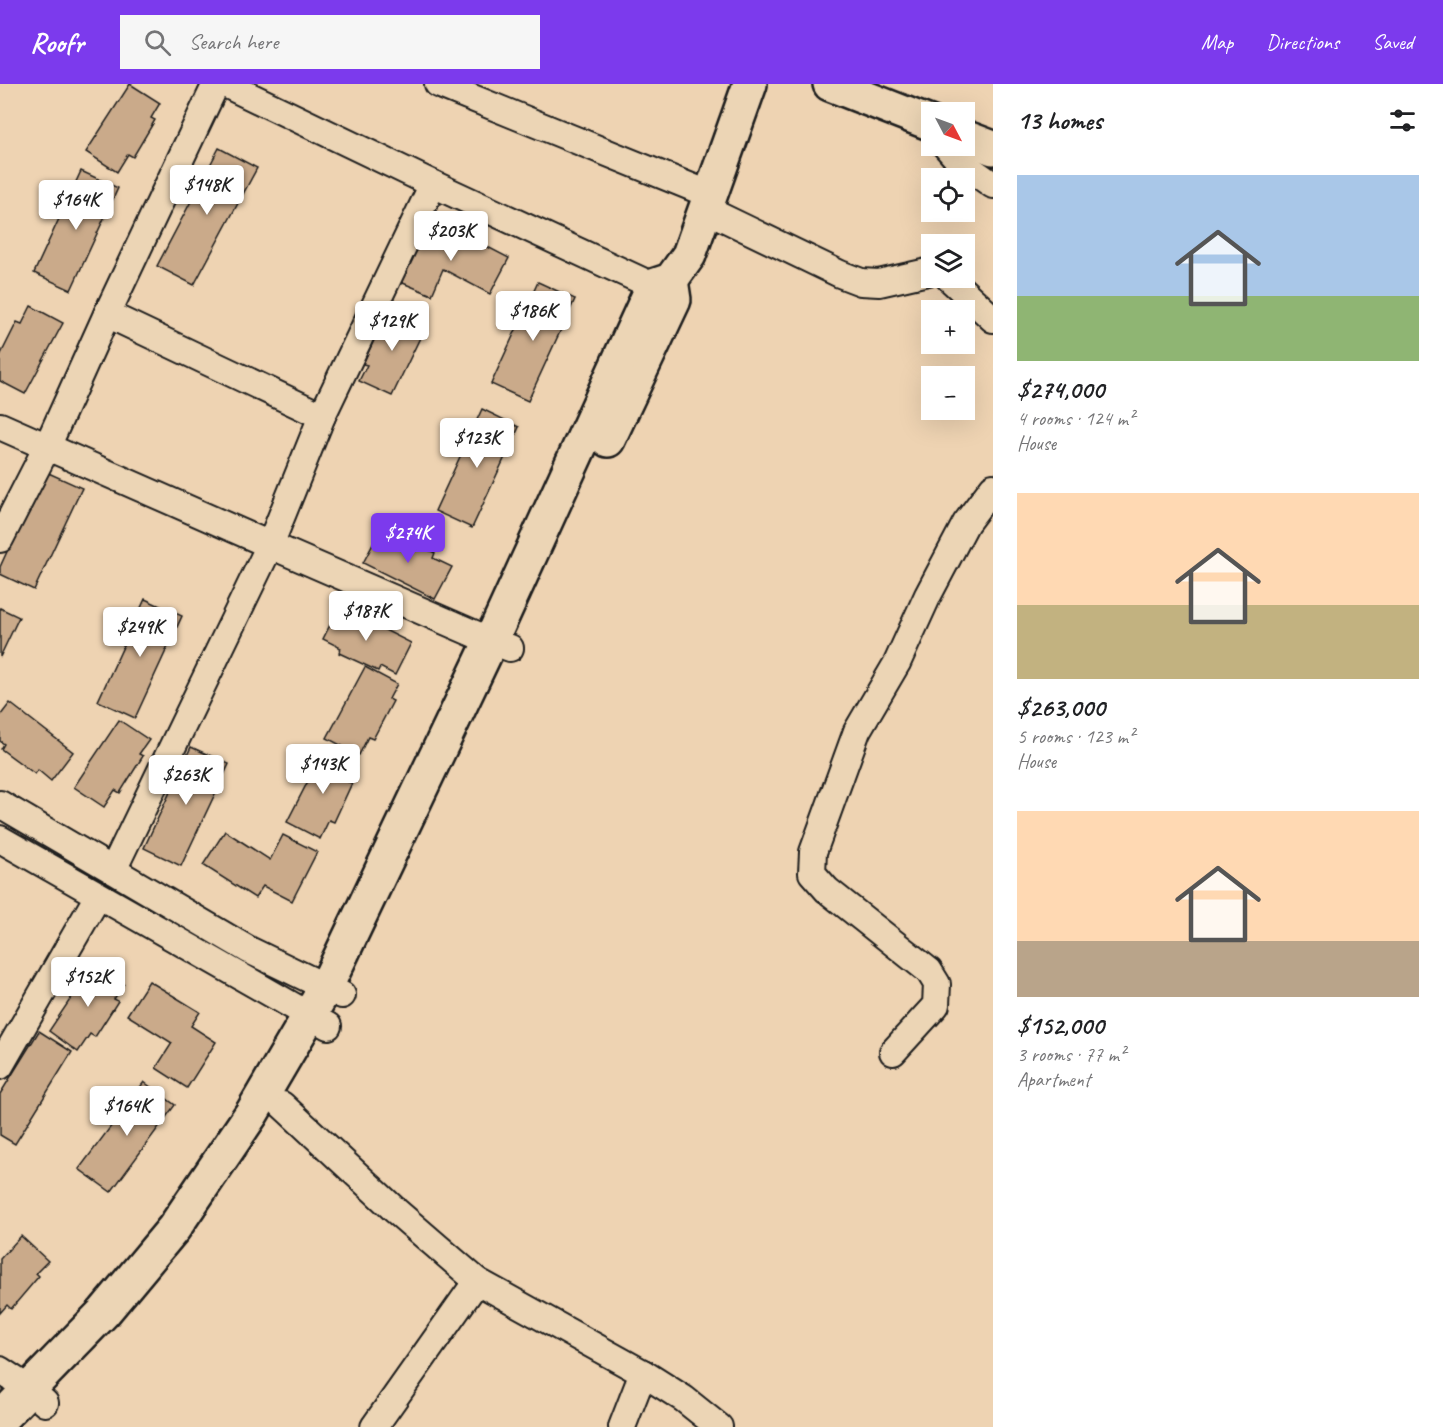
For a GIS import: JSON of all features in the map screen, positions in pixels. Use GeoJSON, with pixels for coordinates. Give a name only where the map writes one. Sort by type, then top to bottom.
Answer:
{"type":"FeatureCollection","features":[{"type":"Feature","properties":{"kind":"street"},"geometry":{"type":"LineString","coordinates":[[0,539],[47,447],[216,84]]}},
{"type":"Feature","properties":{"kind":"street"},"geometry":{"type":"LineString","coordinates":[[225,84],[433,184],[666,289]]}},
{"type":"Feature","properties":{"kind":"street"},"geometry":{"type":"LineString","coordinates":[[438,84],[708,202],[840,274],[861,282],[879,283],[921,273]]}},
{"type":"Feature","properties":{"kind":"street"},"geometry":{"type":"LineString","coordinates":[[0,1419],[37,1396],[174,1259],[238,1174],[282,1105],[666,289],[689,255],[750,84]]}},
{"type":"Feature","properties":{"kind":"street"},"geometry":{"type":"LineString","coordinates":[[830,84],[921,124]]}},
{"type":"Feature","properties":{"kind":"street"},"geometry":{"type":"LineString","coordinates":[[975,141],[993,148]]}},
{"type":"Feature","properties":{"kind":"street"},"geometry":{"type":"LineString","coordinates":[[955,156],[960,162],[993,185]]}},
{"type":"Feature","properties":{"kind":"street"},"geometry":{"type":"LineString","coordinates":[[113,870],[270,545],[322,416],[433,184]]}},
{"type":"Feature","properties":{"kind":"street"},"geometry":{"type":"LineString","coordinates":[[960,288],[993,319]]}},
{"type":"Feature","properties":{"kind":"street"},"geometry":{"type":"LineString","coordinates":[[107,314],[322,416]]}},
{"type":"Feature","properties":{"kind":"street"},"geometry":{"type":"LineString","coordinates":[[0,426],[500,644]]}},
{"type":"Feature","properties":{"kind":"street"},"geometry":{"type":"LineString","coordinates":[[893,1052],[936,1005],[937,984],[929,971],[827,890],[812,873],[813,852],[857,731],[897,663],[928,595],[966,523],[993,487]]}},
{"type":"Feature","properties":{"kind":"street"},"geometry":{"type":"LineString","coordinates":[[0,804],[249,950],[327,1006]]}},
{"type":"Feature","properties":{"kind":"street"},"geometry":{"type":"LineString","coordinates":[[0,840],[98,896],[327,1006]]}},
{"type":"Feature","properties":{"kind":"street"},"geometry":{"type":"LineString","coordinates":[[0,1066],[98,896]]}},
{"type":"Feature","properties":{"kind":"street"},"geometry":{"type":"LineString","coordinates":[[21,1427],[37,1396],[174,1228],[327,1006]]}},
{"type":"Feature","properties":{"kind":"street"},"geometry":{"type":"LineString","coordinates":[[282,1105],[396,1211],[477,1281],[644,1373],[719,1427]]}},
{"type":"Feature","properties":{"kind":"street"},"geometry":{"type":"LineString","coordinates":[[374,1427],[477,1281]]}},
{"type":"Feature","properties":{"kind":"street"},"geometry":{"type":"LineString","coordinates":[[0,1370],[37,1396]]}},
{"type":"Feature","properties":{"kind":"street"},"geometry":{"type":"LineString","coordinates":[[622,1427],[644,1373]]}},
{"type":"Feature","properties":{"kind":"building"},"geometry":{"type":"Polygon","coordinates":[[[130,84],[160,103],[151,118],[155,120],[133,157],[128,154],[117,172],[86,152],[130,84]]]}},
{"type":"Feature","properties":{"kind":"building"},"geometry":{"type":"Polygon","coordinates":[[[219,148],[257,168],[194,285],[157,266],[219,148]]]}},
{"type":"Feature","properties":{"kind":"building"},"geometry":{"type":"Polygon","coordinates":[[[81,171],[118,188],[71,290],[34,273],[81,171]]]}},
{"type":"Feature","properties":{"kind":"building"},"geometry":{"type":"Polygon","coordinates":[[[418,230],[448,243],[455,230],[509,258],[490,294],[443,269],[432,295],[398,281],[418,230]]]}},
{"type":"Feature","properties":{"kind":"building"},"geometry":{"type":"Polygon","coordinates":[[[538,282],[575,299],[528,401],[491,384],[538,282]]]}},
{"type":"Feature","properties":{"kind":"building"},"geometry":{"type":"Polygon","coordinates":[[[31,306],[63,323],[25,394],[0,381],[0,356],[17,322],[22,324],[31,306]]]}},
{"type":"Feature","properties":{"kind":"building"},"geometry":{"type":"Polygon","coordinates":[[[395,308],[427,323],[392,396],[359,381],[367,365],[363,364],[381,324],[386,326],[395,308]]]}},
{"type":"Feature","properties":{"kind":"building"},"geometry":{"type":"Polygon","coordinates":[[[482,409],[519,427],[472,528],[435,511],[482,409]]]}},
{"type":"Feature","properties":{"kind":"building"},"geometry":{"type":"Polygon","coordinates":[[[44,471],[82,488],[34,590],[0,574],[0,567],[44,471]]]}},
{"type":"Feature","properties":{"kind":"building"},"geometry":{"type":"Polygon","coordinates":[[[380,531],[395,539],[397,535],[435,553],[433,558],[452,567],[435,599],[363,563],[380,531]]]}},
{"type":"Feature","properties":{"kind":"building"},"geometry":{"type":"Polygon","coordinates":[[[145,599],[182,616],[135,718],[98,701],[145,599]]]}},
{"type":"Feature","properties":{"kind":"building"},"geometry":{"type":"Polygon","coordinates":[[[339,607],[411,643],[395,675],[380,667],[378,671],[339,653],[341,648],[323,639],[339,607]]]}},
{"type":"Feature","properties":{"kind":"building"},"geometry":{"type":"Polygon","coordinates":[[[0,608],[19,617],[0,657],[0,608]]]}},
{"type":"Feature","properties":{"kind":"building"},"geometry":{"type":"Polygon","coordinates":[[[365,667],[397,684],[389,699],[393,701],[373,739],[368,737],[359,755],[327,738],[365,667]]]}},
{"type":"Feature","properties":{"kind":"building"},"geometry":{"type":"Polygon","coordinates":[[[10,703],[73,752],[51,781],[38,770],[35,774],[1,749],[4,744],[0,741],[0,716],[10,703]]]}},
{"type":"Feature","properties":{"kind":"building"},"geometry":{"type":"Polygon","coordinates":[[[119,720],[149,740],[139,754],[143,756],[120,793],[115,790],[104,807],[74,787],[119,720]]]}},
{"type":"Feature","properties":{"kind":"building"},"geometry":{"type":"Polygon","coordinates":[[[191,747],[229,764],[181,866],[144,848],[191,747]]]}},
{"type":"Feature","properties":{"kind":"building"},"geometry":{"type":"Polygon","coordinates":[[[324,750],[356,766],[348,782],[352,783],[334,822],[329,820],[320,839],[287,822],[324,750]]]}},
{"type":"Feature","properties":{"kind":"building"},"geometry":{"type":"Polygon","coordinates":[[[225,831],[270,860],[283,835],[317,852],[292,901],[263,886],[255,898],[203,865],[225,831]]]}},
{"type":"Feature","properties":{"kind":"building"},"geometry":{"type":"Polygon","coordinates":[[[94,964],[124,984],[114,999],[118,1001],[95,1037],[90,1034],[78,1052],[49,1031],[94,964]]]}},
{"type":"Feature","properties":{"kind":"building"},"geometry":{"type":"Polygon","coordinates":[[[149,981],[200,1012],[191,1026],[216,1042],[187,1088],[156,1068],[172,1043],[127,1015],[149,981]]]}},
{"type":"Feature","properties":{"kind":"building"},"geometry":{"type":"Polygon","coordinates":[[[39,1031],[72,1052],[15,1144],[0,1135],[0,1094],[39,1031]]]}},
{"type":"Feature","properties":{"kind":"building"},"geometry":{"type":"Polygon","coordinates":[[[144,1082],[175,1105],[111,1192],[79,1169],[144,1082]]]}},
{"type":"Feature","properties":{"kind":"building"},"geometry":{"type":"Polygon","coordinates":[[[21,1236],[48,1261],[36,1273],[39,1276],[11,1309],[7,1305],[0,1313],[0,1259],[21,1236]]]}}]}
